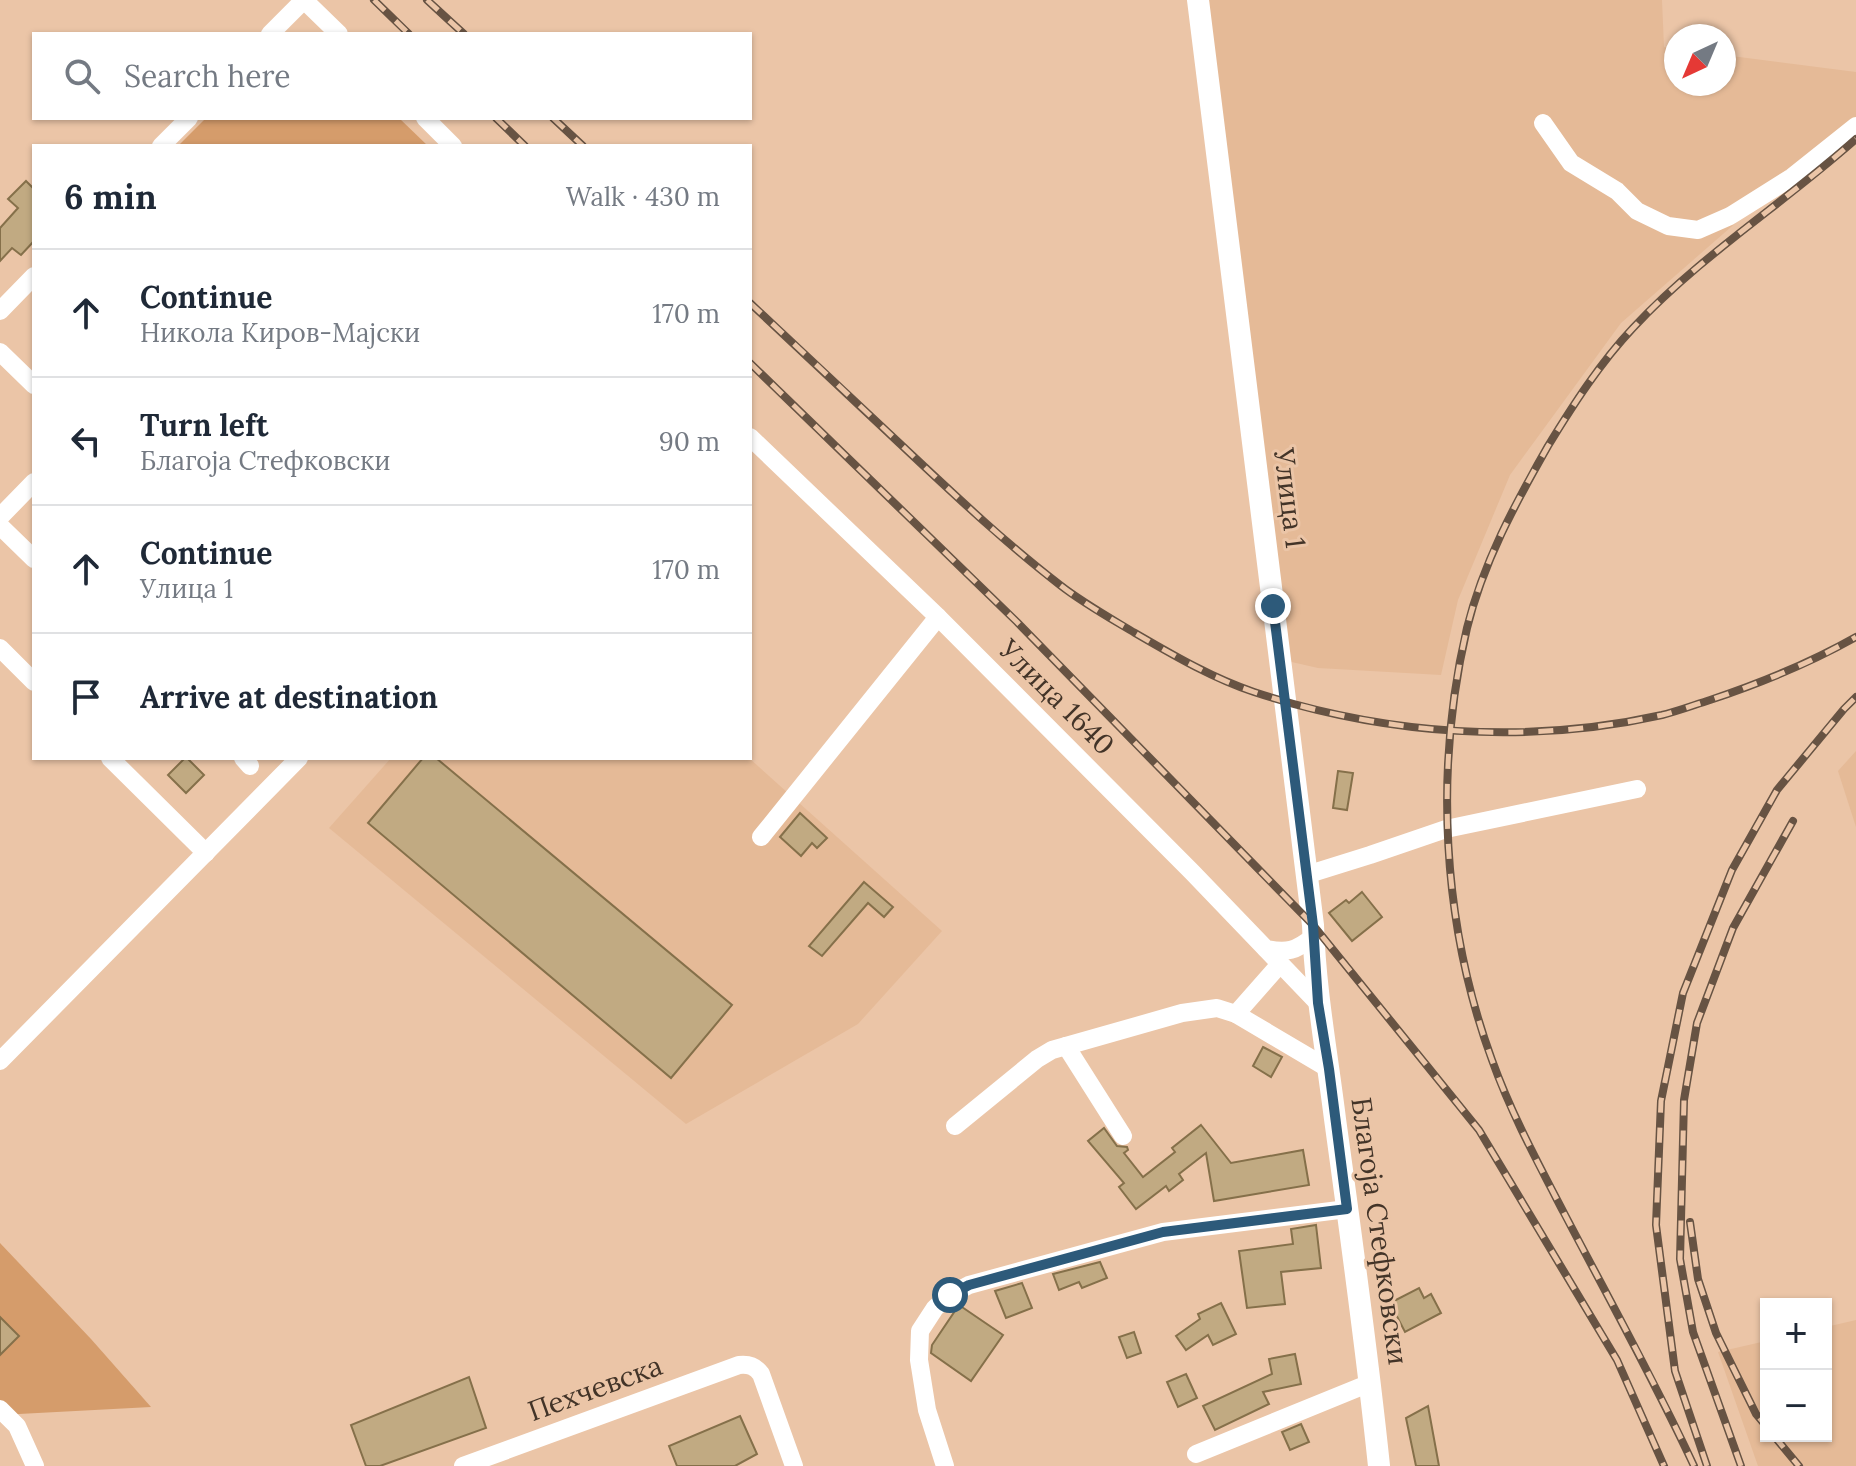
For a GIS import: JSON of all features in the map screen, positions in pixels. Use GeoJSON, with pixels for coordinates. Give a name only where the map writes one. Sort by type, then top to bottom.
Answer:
{"type":"FeatureCollection","features":[{"type":"Feature","properties":{"kind":"main road","name":"Улица 1"},"geometry":{"type":"LineString","coordinates":[[1198,0],[1306,875],[1318,1003]]}},
{"type":"Feature","properties":{"kind":"main road","name":"Благоја Стефковски"},"geometry":{"type":"LineString","coordinates":[[1318,1003],[1379,1466]]}},
{"type":"Feature","properties":{"kind":"street"},"geometry":{"type":"LineString","coordinates":[[272,32],[304,0],[337,32]]}},
{"type":"Feature","properties":{"kind":"street"},"geometry":{"type":"LineString","coordinates":[[163,144],[187,120]]}},
{"type":"Feature","properties":{"kind":"street"},"geometry":{"type":"LineString","coordinates":[[427,120],[451,144]]}},
{"type":"Feature","properties":{"kind":"street"},"geometry":{"type":"LineString","coordinates":[[1543,123],[1571,163],[1617,191],[1637,211],[1668,226],[1698,230],[1730,216],[1792,177],[1856,126]]}},
{"type":"Feature","properties":{"kind":"street"},"geometry":{"type":"LineString","coordinates":[[0,311],[32,278]]}},
{"type":"Feature","properties":{"kind":"street"},"geometry":{"type":"LineString","coordinates":[[0,352],[32,383]]}},
{"type":"Feature","properties":{"kind":"street","name":"Улица 1640"},"geometry":{"type":"LineString","coordinates":[[752,439],[938,617],[1318,1003]]}},
{"type":"Feature","properties":{"kind":"street"},"geometry":{"type":"LineString","coordinates":[[0,517],[32,484]]}},
{"type":"Feature","properties":{"kind":"street"},"geometry":{"type":"LineString","coordinates":[[0,526],[32,557]]}},
{"type":"Feature","properties":{"kind":"street"},"geometry":{"type":"LineString","coordinates":[[761,837],[938,617]]}},
{"type":"Feature","properties":{"kind":"street"},"geometry":{"type":"LineString","coordinates":[[0,648],[32,680]]}},
{"type":"Feature","properties":{"kind":"street"},"geometry":{"type":"LineString","coordinates":[[112,760],[206,853]]}},
{"type":"Feature","properties":{"kind":"street"},"geometry":{"type":"LineString","coordinates":[[0,1061],[297,760]]}},
{"type":"Feature","properties":{"kind":"street"},"geometry":{"type":"LineString","coordinates":[[1306,875],[1446,829],[1637,789]]}},
{"type":"Feature","properties":{"kind":"street"},"geometry":{"type":"LineString","coordinates":[[1266,949],[1291,951],[1313,937]]}},
{"type":"Feature","properties":{"kind":"street"},"geometry":{"type":"LineString","coordinates":[[1236,1014],[1280,964]]}},
{"type":"Feature","properties":{"kind":"street"},"geometry":{"type":"LineString","coordinates":[[955,1126],[1052,1050],[1182,1013],[1217,1008],[1236,1014],[1329,1069]]}},
{"type":"Feature","properties":{"kind":"street"},"geometry":{"type":"LineString","coordinates":[[1066,1046],[1123,1136]]}},
{"type":"Feature","properties":{"kind":"street"},"geometry":{"type":"LineString","coordinates":[[945,1466],[927,1410],[919,1360],[920,1331],[935,1308],[950,1295],[969,1285],[1163,1232],[1347,1209]]}},
{"type":"Feature","properties":{"kind":"street","name":"Пехчевска"},"geometry":{"type":"LineString","coordinates":[[463,1466],[496,1460],[747,1364],[761,1374],[794,1466]]}},
{"type":"Feature","properties":{"kind":"street"},"geometry":{"type":"LineString","coordinates":[[1196,1454],[1370,1383]]}},
{"type":"Feature","properties":{"kind":"street"},"geometry":{"type":"LineString","coordinates":[[0,1409],[17,1426],[35,1466]]}},
{"type":"Feature","properties":{"kind":"shaded area"},"geometry":{"type":"Polygon","coordinates":[[[1193,0],[1662,0],[1664,96],[1736,96],[1736,57],[1856,72],[1856,118],[1621,323],[1510,475],[1458,600],[1441,675],[1318,668],[1274,658],[1193,0]]]}},
{"type":"Feature","properties":{"kind":"shaded area"},"geometry":{"type":"Polygon","coordinates":[[[204,120],[401,120],[426,144],[180,144],[204,120]]]}},
{"type":"Feature","properties":{"kind":"shaded area"},"geometry":{"type":"Polygon","coordinates":[[[1856,751],[1856,827],[1838,771],[1856,751]]]}},
{"type":"Feature","properties":{"kind":"shaded area"},"geometry":{"type":"Polygon","coordinates":[[[389,760],[751,760],[942,931],[858,1024],[686,1124],[329,828],[389,760]]]}},
{"type":"Feature","properties":{"kind":"shaded area"},"geometry":{"type":"Polygon","coordinates":[[[0,1243],[91,1339],[151,1407],[0,1415],[0,1243]]]}},
{"type":"Feature","properties":{"kind":"shaded area"},"geometry":{"type":"Polygon","coordinates":[[[1856,1320],[1856,1466],[1758,1466],[1718,1352],[1760,1342],[1760,1442],[1832,1442],[1832,1326],[1856,1320]]]}},
{"type":"Feature","properties":{"kind":"building"},"geometry":{"type":"Polygon","coordinates":[[[26,181],[32,187],[32,243],[21,255],[12,248],[0,261],[0,228],[18,208],[8,199],[26,181]]]}},
{"type":"Feature","properties":{"kind":"building"},"geometry":{"type":"Polygon","coordinates":[[[183,760],[189,760],[204,775],[186,793],[168,775],[183,760]]]}},
{"type":"Feature","properties":{"kind":"building"},"geometry":{"type":"Polygon","coordinates":[[[421,760],[438,760],[732,1005],[671,1078],[368,823],[421,760]]]}},
{"type":"Feature","properties":{"kind":"building"},"geometry":{"type":"Polygon","coordinates":[[[1338,771],[1353,773],[1347,810],[1333,808],[1338,771]]]}},
{"type":"Feature","properties":{"kind":"building"},"geometry":{"type":"Polygon","coordinates":[[[800,813],[827,838],[817,848],[812,843],[801,856],[780,837],[800,813]]]}},
{"type":"Feature","properties":{"kind":"building"},"geometry":{"type":"Polygon","coordinates":[[[864,882],[893,907],[884,917],[868,903],[822,956],[809,946],[864,882]]]}},
{"type":"Feature","properties":{"kind":"building"},"geometry":{"type":"Polygon","coordinates":[[[1362,892],[1382,917],[1352,941],[1329,913],[1362,892]]]}},
{"type":"Feature","properties":{"kind":"building"},"geometry":{"type":"Polygon","coordinates":[[[1263,1047],[1282,1057],[1271,1077],[1253,1066],[1263,1047]]]}},
{"type":"Feature","properties":{"kind":"building"},"geometry":{"type":"Polygon","coordinates":[[[1201,1125],[1231,1163],[1303,1150],[1309,1185],[1214,1201],[1206,1153],[1179,1174],[1183,1180],[1169,1191],[1166,1186],[1136,1209],[1119,1187],[1124,1183],[1088,1141],[1104,1128],[1117,1146],[1127,1147],[1124,1153],[1143,1177],[1175,1152],[1172,1148],[1201,1125]]]}},
{"type":"Feature","properties":{"kind":"building"},"geometry":{"type":"Polygon","coordinates":[[[1316,1225],[1321,1268],[1281,1272],[1285,1304],[1247,1308],[1239,1251],[1293,1244],[1291,1229],[1316,1225]]]}},
{"type":"Feature","properties":{"kind":"building"},"geometry":{"type":"Polygon","coordinates":[[[1100,1262],[1107,1278],[1082,1288],[1079,1282],[1059,1290],[1053,1274],[1100,1262]]]}},
{"type":"Feature","properties":{"kind":"building"},"geometry":{"type":"Polygon","coordinates":[[[1022,1283],[1032,1308],[1006,1318],[995,1291],[1022,1283]]]}},
{"type":"Feature","properties":{"kind":"building"},"geometry":{"type":"Polygon","coordinates":[[[1419,1288],[1424,1298],[1431,1294],[1441,1313],[1405,1332],[1390,1303],[1419,1288]]]}},
{"type":"Feature","properties":{"kind":"building"},"geometry":{"type":"Polygon","coordinates":[[[1221,1303],[1236,1334],[1213,1345],[1208,1335],[1186,1350],[1176,1336],[1200,1319],[1198,1314],[1221,1303]]]}},
{"type":"Feature","properties":{"kind":"building"},"geometry":{"type":"Polygon","coordinates":[[[959,1305],[1003,1335],[971,1381],[931,1353],[932,1345],[959,1305]]]}},
{"type":"Feature","properties":{"kind":"building"},"geometry":{"type":"Polygon","coordinates":[[[0,1317],[19,1336],[0,1355],[0,1317]]]}},
{"type":"Feature","properties":{"kind":"building"},"geometry":{"type":"Polygon","coordinates":[[[1134,1332],[1141,1353],[1127,1358],[1119,1337],[1134,1332]]]}},
{"type":"Feature","properties":{"kind":"building"},"geometry":{"type":"Polygon","coordinates":[[[1295,1354],[1301,1384],[1263,1392],[1269,1404],[1215,1430],[1203,1406],[1272,1374],[1269,1359],[1295,1354]]]}},
{"type":"Feature","properties":{"kind":"building"},"geometry":{"type":"Polygon","coordinates":[[[1186,1374],[1197,1398],[1178,1407],[1167,1382],[1186,1374]]]}},
{"type":"Feature","properties":{"kind":"building"},"geometry":{"type":"Polygon","coordinates":[[[469,1377],[486,1428],[380,1466],[366,1466],[351,1425],[469,1377]]]}},
{"type":"Feature","properties":{"kind":"building"},"geometry":{"type":"Polygon","coordinates":[[[1428,1406],[1439,1466],[1416,1466],[1406,1418],[1428,1406]]]}},
{"type":"Feature","properties":{"kind":"building"},"geometry":{"type":"Polygon","coordinates":[[[740,1416],[757,1454],[735,1466],[677,1466],[669,1446],[740,1416]]]}},
{"type":"Feature","properties":{"kind":"building"},"geometry":{"type":"Polygon","coordinates":[[[1301,1424],[1309,1442],[1290,1450],[1282,1432],[1301,1424]]]}},
{"type":"Feature","properties":{"kind":"railway"},"geometry":{"type":"LineString","coordinates":[[374,0],[407,32]]}},
{"type":"Feature","properties":{"kind":"railway"},"geometry":{"type":"LineString","coordinates":[[427,0],[462,32]]}},
{"type":"Feature","properties":{"kind":"railway"},"geometry":{"type":"LineString","coordinates":[[498,120],[523,144]]}},
{"type":"Feature","properties":{"kind":"railway"},"geometry":{"type":"LineString","coordinates":[[555,120],[581,144]]}},
{"type":"Feature","properties":{"kind":"railway"},"geometry":{"type":"LineString","coordinates":[[1694,1466],[1525,1138],[1492,1060],[1475,1008],[1453,901],[1448,846],[1450,736],[1467,628],[1482,580],[1524,490],[1577,400],[1621,341],[1659,302],[1856,139]]}},
{"type":"Feature","properties":{"kind":"railway"},"geometry":{"type":"LineString","coordinates":[[752,305],[966,505],[1060,585],[1178,658],[1254,692],[1304,707],[1405,726],[1457,731],[1560,730],[1611,724],[1680,710],[1785,672],[1856,637]]}},
{"type":"Feature","properties":{"kind":"railway"},"geometry":{"type":"LineString","coordinates":[[752,365],[1017,622],[1313,925],[1479,1130],[1617,1360],[1664,1466]]}},
{"type":"Feature","properties":{"kind":"railway"},"geometry":{"type":"LineString","coordinates":[[1707,1466],[1675,1371],[1656,1225],[1661,1101],[1683,993],[1732,870],[1777,790],[1856,697]]}},
{"type":"Feature","properties":{"kind":"railway"},"geometry":{"type":"LineString","coordinates":[[1741,1466],[1693,1332],[1680,1259],[1684,1100],[1697,1023],[1733,928],[1793,821]]}},
{"type":"Feature","properties":{"kind":"railway"},"geometry":{"type":"LineString","coordinates":[[1690,1222],[1698,1279],[1716,1333],[1760,1419]]}},
{"type":"Feature","properties":{"kind":"railway"},"geometry":{"type":"LineString","coordinates":[[1779,1442],[1799,1466]]}},
{"type":"Feature","properties":{"kind":"route"},"geometry":{"type":"LineString","coordinates":[[950,1295],[969,1285],[1163,1232],[1347,1209],[1318,1003],[1313,925],[1273,606]]}}]}
